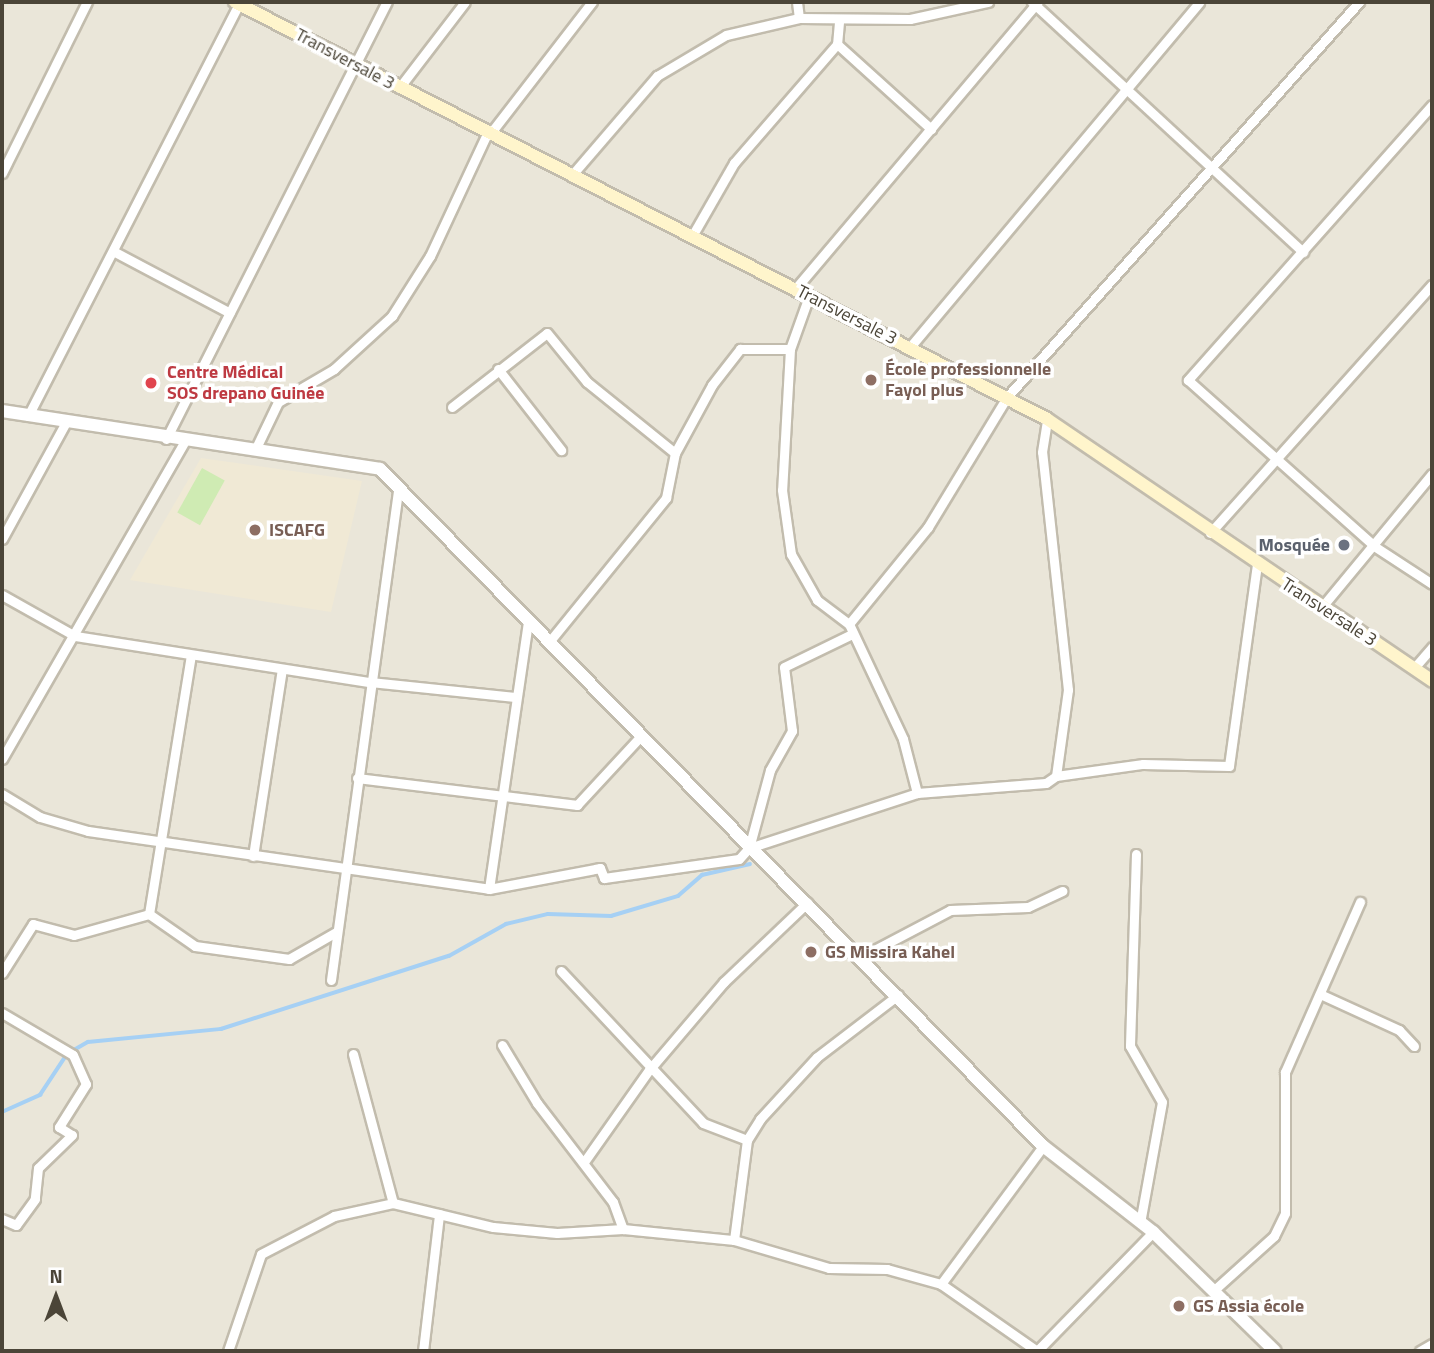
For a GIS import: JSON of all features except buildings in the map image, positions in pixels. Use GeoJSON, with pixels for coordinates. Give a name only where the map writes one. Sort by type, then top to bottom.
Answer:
{"type":"FeatureCollection","features":[{"type":"Feature","properties":{"kind":"main road","name":"Transversale 3"},"geometry":{"type":"LineString","coordinates":[[238,2],[399,88],[796,288],[1047,419],[1210,533],[1432,681]]}},
{"type":"Feature","properties":{"kind":"street"},"geometry":{"type":"LineString","coordinates":[[2,173],[87,2]]}},
{"type":"Feature","properties":{"kind":"street"},"geometry":{"type":"LineString","coordinates":[[28,416],[238,2]]}},
{"type":"Feature","properties":{"kind":"street"},"geometry":{"type":"LineString","coordinates":[[166,439],[387,2]]}},
{"type":"Feature","properties":{"kind":"street"},"geometry":{"type":"LineString","coordinates":[[399,88],[465,2]]}},
{"type":"Feature","properties":{"kind":"street"},"geometry":{"type":"LineString","coordinates":[[255,450],[278,402],[334,369],[392,316],[430,256],[490,132],[592,2]]}},
{"type":"Feature","properties":{"kind":"street"},"geometry":{"type":"LineString","coordinates":[[797,2],[799,18]]}},
{"type":"Feature","properties":{"kind":"street"},"geometry":{"type":"LineString","coordinates":[[572,176],[657,76],[726,35],[799,18],[839,22],[911,19],[988,2]]}},
{"type":"Feature","properties":{"kind":"street"},"geometry":{"type":"LineString","coordinates":[[910,347],[1122,87],[1199,2]]}},
{"type":"Feature","properties":{"kind":"street"},"geometry":{"type":"LineString","coordinates":[[917,793],[903,739],[850,635],[849,624],[928,527],[1007,397],[1359,2]]}},
{"type":"Feature","properties":{"kind":"street"},"geometry":{"type":"LineString","coordinates":[[796,288],[1035,3],[1122,87],[1303,252]]}},
{"type":"Feature","properties":{"kind":"street"},"geometry":{"type":"LineString","coordinates":[[692,236],[734,163],[837,44],[839,22]]}},
{"type":"Feature","properties":{"kind":"street"},"geometry":{"type":"LineString","coordinates":[[837,44],[931,130]]}},
{"type":"Feature","properties":{"kind":"street"},"geometry":{"type":"LineString","coordinates":[[1432,105],[1188,380],[1280,457],[1374,546],[1432,584]]}},
{"type":"Feature","properties":{"kind":"street"},"geometry":{"type":"LineString","coordinates":[[113,251],[230,313]]}},
{"type":"Feature","properties":{"kind":"street"},"geometry":{"type":"LineString","coordinates":[[1210,533],[1432,285]]}},
{"type":"Feature","properties":{"kind":"street"},"geometry":{"type":"LineString","coordinates":[[809,296],[790,349],[782,490],[791,554],[817,600],[849,624]]}},
{"type":"Feature","properties":{"kind":"street"},"geometry":{"type":"LineString","coordinates":[[452,407],[540,334],[553,335],[587,382],[675,453]]}},
{"type":"Feature","properties":{"kind":"street"},"geometry":{"type":"LineString","coordinates":[[549,642],[666,498],[675,453],[712,385],[740,349],[790,349]]}},
{"type":"Feature","properties":{"kind":"street"},"geometry":{"type":"LineString","coordinates":[[498,369],[561,450]]}},
{"type":"Feature","properties":{"kind":"street"},"geometry":{"type":"LineString","coordinates":[[2,411],[184,442],[372,467],[399,486],[528,623],[749,848],[861,957],[1043,1146],[1153,1233],[1275,1351]]}},
{"type":"Feature","properties":{"kind":"street"},"geometry":{"type":"LineString","coordinates":[[1047,419],[1042,452],[1068,690],[1056,776]]}},
{"type":"Feature","properties":{"kind":"street"},"geometry":{"type":"LineString","coordinates":[[2,539],[66,422]]}},
{"type":"Feature","properties":{"kind":"street"},"geometry":{"type":"LineString","coordinates":[[2,759],[184,442]]}},
{"type":"Feature","properties":{"kind":"street"},"geometry":{"type":"LineString","coordinates":[[1321,608],[1432,474]]}},
{"type":"Feature","properties":{"kind":"street"},"geometry":{"type":"LineString","coordinates":[[331,980],[399,486]]}},
{"type":"Feature","properties":{"kind":"street"},"geometry":{"type":"LineString","coordinates":[[749,848],[917,793],[1046,783],[1056,776],[1143,764],[1229,766],[1257,564]]}},
{"type":"Feature","properties":{"kind":"street"},"geometry":{"type":"LineString","coordinates":[[2,595],[75,636],[370,682],[515,697]]}},
{"type":"Feature","properties":{"kind":"street"},"geometry":{"type":"LineString","coordinates":[[489,889],[515,697],[528,623]]}},
{"type":"Feature","properties":{"kind":"street"},"geometry":{"type":"LineString","coordinates":[[2,794],[63,826],[160,844],[489,889],[600,867],[604,878],[652,875],[739,859],[749,848],[770,770],[792,731],[784,667],[850,635]]}},
{"type":"Feature","properties":{"kind":"street"},"geometry":{"type":"LineString","coordinates":[[1414,668],[1432,647]]}},
{"type":"Feature","properties":{"kind":"street"},"geometry":{"type":"LineString","coordinates":[[149,914],[191,655]]}},
{"type":"Feature","properties":{"kind":"street"},"geometry":{"type":"LineString","coordinates":[[253,856],[282,669]]}},
{"type":"Feature","properties":{"kind":"street"},"geometry":{"type":"LineString","coordinates":[[357,778],[501,799],[577,805],[640,737]]}},
{"type":"Feature","properties":{"kind":"street"},"geometry":{"type":"LineString","coordinates":[[1136,854],[1130,1046],[1162,1102],[1140,1223]]}},
{"type":"Feature","properties":{"kind":"street"},"geometry":{"type":"LineString","coordinates":[[861,957],[950,910],[1028,907],[1062,891]]}},
{"type":"Feature","properties":{"kind":"street"},"geometry":{"type":"LineString","coordinates":[[1213,1291],[1273,1236],[1285,1213],[1285,1072],[1360,902]]}},
{"type":"Feature","properties":{"kind":"street"},"geometry":{"type":"LineString","coordinates":[[584,1161],[649,1070],[724,982],[807,903]]}},
{"type":"Feature","properties":{"kind":"street"},"geometry":{"type":"LineString","coordinates":[[149,914],[195,946],[289,958],[336,932]]}},
{"type":"Feature","properties":{"kind":"street"},"geometry":{"type":"LineString","coordinates":[[2,973],[33,924],[74,935],[149,914]]}},
{"type":"Feature","properties":{"kind":"street"},"geometry":{"type":"LineString","coordinates":[[561,971],[649,1070],[703,1123],[747,1140]]}},
{"type":"Feature","properties":{"kind":"street"},"geometry":{"type":"LineString","coordinates":[[1320,994],[1399,1030],[1414,1046]]}},
{"type":"Feature","properties":{"kind":"street"},"geometry":{"type":"LineString","coordinates":[[734,1240],[747,1140],[817,1057],[898,995]]}},
{"type":"Feature","properties":{"kind":"street"},"geometry":{"type":"LineString","coordinates":[[2,1013],[73,1055],[86,1084],[59,1126],[72,1135],[38,1168],[34,1199],[16,1225],[2,1219]]}},
{"type":"Feature","properties":{"kind":"street"},"geometry":{"type":"LineString","coordinates":[[502,1045],[584,1161],[623,1229]]}},
{"type":"Feature","properties":{"kind":"street"},"geometry":{"type":"LineString","coordinates":[[353,1054],[393,1203]]}},
{"type":"Feature","properties":{"kind":"street"},"geometry":{"type":"LineString","coordinates":[[941,1284],[1043,1146]]}},
{"type":"Feature","properties":{"kind":"street"},"geometry":{"type":"LineString","coordinates":[[228,1351],[261,1254],[334,1216],[393,1203],[439,1214],[557,1233],[623,1229],[734,1240],[829,1268],[887,1269],[941,1284],[1037,1351],[1153,1233]]}},
{"type":"Feature","properties":{"kind":"street"},"geometry":{"type":"LineString","coordinates":[[423,1351],[439,1214]]}},
{"type":"Feature","properties":{"kind":"shaded area"},"geometry":{"type":"Polygon","coordinates":[[[2,2],[1432,2],[1432,1351],[2,1351],[2,2]]]}},
{"type":"Feature","properties":{"kind":"shaded area","name":"ISCAFG"},"geometry":{"type":"Polygon","coordinates":[[[201,458],[362,481],[331,612],[130,580],[201,458]]]}},
{"type":"Feature","properties":{"kind":"green space"},"geometry":{"type":"Polygon","coordinates":[[[202,468],[225,481],[200,525],[177,513],[202,468]]]}},
{"type":"Feature","properties":{"kind":"waterway"},"geometry":{"type":"LineString","coordinates":[[2,1112],[40,1095],[67,1054],[88,1042],[221,1029],[449,956],[506,924],[548,914],[611,916],[678,896],[702,875],[750,864]]}},
{"type":"Feature","properties":{"kind":"place","name":"École professionnelle Fayol plus"},"geometry":{"type":"Point","coordinates":[871,380]}},
{"type":"Feature","properties":{"kind":"place","name":"Centre Médical SOS drepano Guinée"},"geometry":{"type":"Point","coordinates":[151,383]}},
{"type":"Feature","properties":{"kind":"place","name":"ISCAFG"},"geometry":{"type":"Point","coordinates":[255,530]}},
{"type":"Feature","properties":{"kind":"place","name":"Mosquée"},"geometry":{"type":"Point","coordinates":[1344,545]}},
{"type":"Feature","properties":{"kind":"place","name":"GS Missira Kahel"},"geometry":{"type":"Point","coordinates":[811,952]}},
{"type":"Feature","properties":{"kind":"place","name":"GS Assia école"},"geometry":{"type":"Point","coordinates":[1179,1306]}}]}
